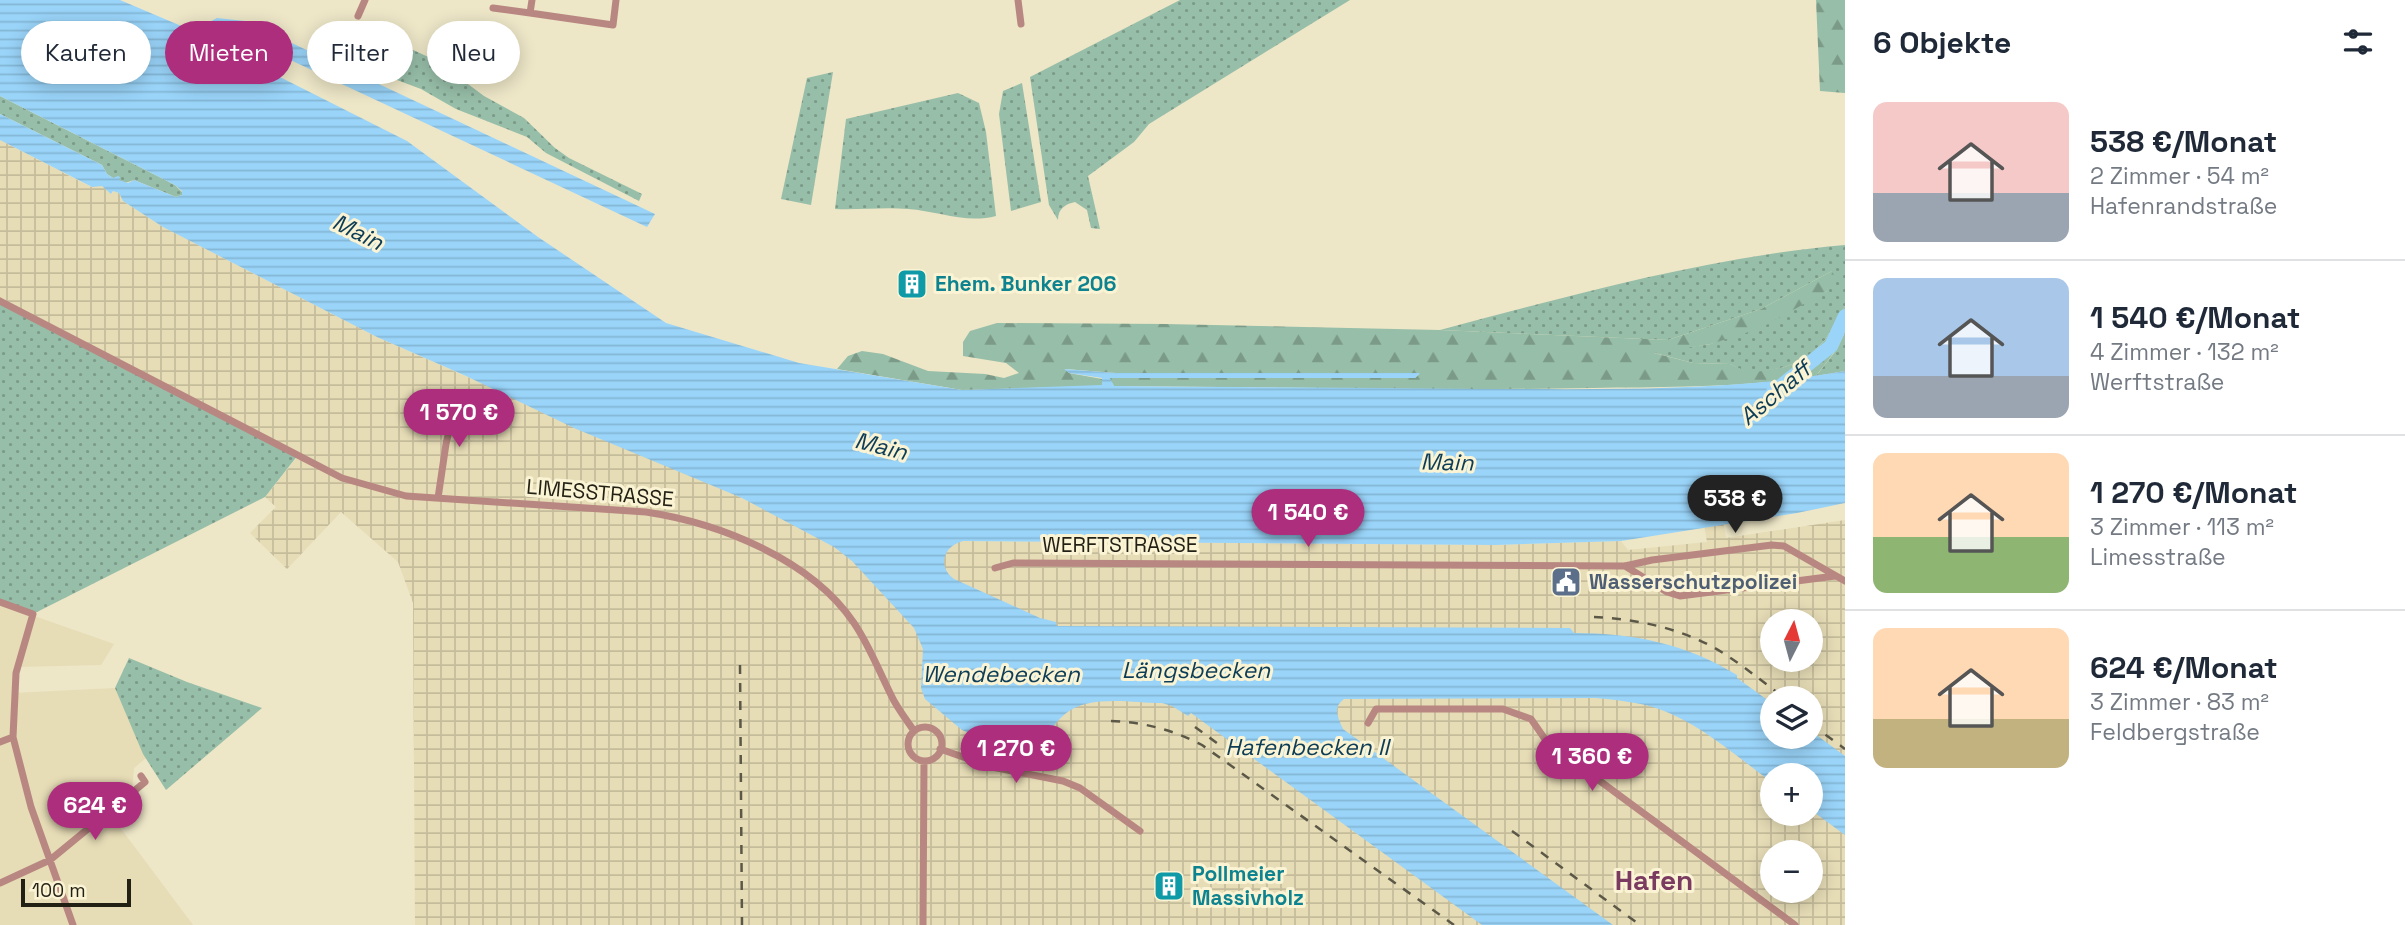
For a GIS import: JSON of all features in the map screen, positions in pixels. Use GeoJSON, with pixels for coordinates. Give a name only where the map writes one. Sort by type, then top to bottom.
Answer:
{"type":"FeatureCollection","features":[{"type":"Feature","properties":{"kind":"street"},"geometry":{"type":"LineString","coordinates":[[358,16],[365,0]]}},
{"type":"Feature","properties":{"kind":"street"},"geometry":{"type":"LineString","coordinates":[[530,13],[532,0]]}},
{"type":"Feature","properties":{"kind":"street"},"geometry":{"type":"LineString","coordinates":[[493,8],[613,25],[616,0]]}},
{"type":"Feature","properties":{"kind":"street"},"geometry":{"type":"LineString","coordinates":[[1018,0],[1021,24]]}},
{"type":"Feature","properties":{"kind":"street","name":"LIMESSTRASSE"},"geometry":{"type":"LineString","coordinates":[[0,301],[342,478],[406,496],[635,511],[674,516],[721,530],[771,554],[817,583],[835,599],[854,622],[891,696],[914,731]]}},
{"type":"Feature","properties":{"kind":"street"},"geometry":{"type":"LineString","coordinates":[[438,498],[457,396]]}},
{"type":"Feature","properties":{"kind":"street","name":"WERFTSTRASSE"},"geometry":{"type":"LineString","coordinates":[[995,568],[1013,563],[1625,566],[1652,560],[1779,545],[1845,581]]}},
{"type":"Feature","properties":{"kind":"street"},"geometry":{"type":"LineString","coordinates":[[1625,566],[1667,592],[1680,596],[1827,575],[1838,576]]}},
{"type":"Feature","properties":{"kind":"street"},"geometry":{"type":"LineString","coordinates":[[0,602],[33,614],[16,673],[13,737],[31,807],[73,925]]}},
{"type":"Feature","properties":{"kind":"street"},"geometry":{"type":"LineString","coordinates":[[1368,723],[1376,709],[1503,709],[1531,719],[1547,742],[1795,925]]}},
{"type":"Feature","properties":{"kind":"street"},"geometry":{"type":"LineString","coordinates":[[924,727],[934,730],[940,739],[940,749],[935,757],[924,761],[915,757],[909,749],[908,739],[914,731],[924,727]]}},
{"type":"Feature","properties":{"kind":"street"},"geometry":{"type":"LineString","coordinates":[[0,742],[13,737]]}},
{"type":"Feature","properties":{"kind":"street"},"geometry":{"type":"LineString","coordinates":[[940,749],[992,767],[1063,781],[1080,788],[1140,831]]}},
{"type":"Feature","properties":{"kind":"street"},"geometry":{"type":"LineString","coordinates":[[923,925],[924,761]]}},
{"type":"Feature","properties":{"kind":"street"},"geometry":{"type":"LineString","coordinates":[[0,883],[50,860],[145,782],[141,776]]}},
{"type":"Feature","properties":{"kind":"shaded area"},"geometry":{"type":"Polygon","coordinates":[[[0,140],[91,187],[102,186],[112,194],[113,191],[119,193],[123,201],[163,227],[377,337],[742,498],[800,527],[954,543],[1495,545],[1621,541],[1628,550],[1707,542],[1703,519],[1722,517],[1726,538],[1845,520],[1845,925],[415,925],[413,603],[398,562],[341,512],[287,569],[250,533],[276,507],[265,497],[298,456],[0,301],[0,140]]]}},
{"type":"Feature","properties":{"kind":"shaded area"},"geometry":{"type":"Polygon","coordinates":[[[0,604],[114,644],[101,665],[16,667],[14,693],[115,688],[146,758],[134,768],[132,790],[107,810],[193,925],[0,925],[0,604]]]}},
{"type":"Feature","properties":{"kind":"green space"},"geometry":{"type":"Polygon","coordinates":[[[1180,0],[1350,0],[1149,124],[1134,142],[1088,176],[1100,229],[1091,228],[1087,210],[1075,202],[1063,208],[1058,220],[1049,205],[1030,77],[1180,0]]]}},
{"type":"Feature","properties":{"kind":"green space"},"geometry":{"type":"Polygon","coordinates":[[[1816,0],[1845,0],[1845,93],[1820,91],[1816,0]]]}},
{"type":"Feature","properties":{"kind":"green space"},"geometry":{"type":"Polygon","coordinates":[[[413,50],[427,56],[427,84],[468,84],[524,118],[569,158],[642,194],[639,201],[546,153],[527,137],[456,109],[408,84],[413,84],[413,50]]]}},
{"type":"Feature","properties":{"kind":"green space"},"geometry":{"type":"Polygon","coordinates":[[[833,72],[811,205],[781,199],[807,78],[833,72]]]}},
{"type":"Feature","properties":{"kind":"green space"},"geometry":{"type":"Polygon","coordinates":[[[1022,83],[1041,202],[1011,211],[999,114],[1003,91],[1022,83]]]}},
{"type":"Feature","properties":{"kind":"green space"},"geometry":{"type":"Polygon","coordinates":[[[958,93],[979,103],[986,132],[996,216],[974,219],[908,209],[835,209],[846,119],[958,93]]]}},
{"type":"Feature","properties":{"kind":"green space"},"geometry":{"type":"Polygon","coordinates":[[[0,96],[175,185],[182,195],[176,197],[134,180],[125,183],[113,178],[102,165],[0,114],[0,96]]]}},
{"type":"Feature","properties":{"kind":"green space"},"geometry":{"type":"Polygon","coordinates":[[[1845,245],[1845,306],[1825,340],[1807,358],[1785,367],[1750,374],[1730,364],[1693,363],[1651,352],[1711,344],[1827,291],[1832,271],[1761,309],[1668,340],[1440,330],[1692,268],[1743,258],[1845,245]]]}},
{"type":"Feature","properties":{"kind":"green space"},"geometry":{"type":"Polygon","coordinates":[[[1832,271],[1835,277],[1827,291],[1761,328],[1711,344],[1654,353],[1693,363],[1730,364],[1750,373],[1785,367],[1807,358],[1825,340],[1845,306],[1842,337],[1816,376],[1760,383],[1533,389],[1114,386],[1109,378],[1415,378],[1419,374],[1116,373],[1065,369],[1069,373],[1102,379],[1103,386],[962,390],[837,369],[848,356],[862,351],[883,354],[928,371],[985,374],[1004,378],[1019,373],[1006,363],[963,356],[963,342],[970,331],[997,323],[1440,330],[1668,340],[1761,309],[1832,271]]]}},
{"type":"Feature","properties":{"kind":"green space"},"geometry":{"type":"Polygon","coordinates":[[[0,301],[298,455],[265,497],[33,614],[0,602],[0,301]]]}},
{"type":"Feature","properties":{"kind":"green space"},"geometry":{"type":"Polygon","coordinates":[[[1845,332],[1845,371],[1816,376],[1837,349],[1845,332]]]}},
{"type":"Feature","properties":{"kind":"green space"},"geometry":{"type":"Polygon","coordinates":[[[129,658],[262,708],[166,790],[143,754],[115,688],[129,658]]]}},
{"type":"Feature","properties":{"kind":"water"},"geometry":{"type":"Polygon","coordinates":[[[0,0],[120,0],[169,21],[165,21],[165,84],[293,84],[407,141],[538,237],[666,323],[799,363],[962,390],[1102,385],[1102,378],[1069,373],[1064,369],[1116,373],[1420,373],[1415,378],[1110,378],[1114,386],[1485,389],[1711,386],[1845,371],[1845,503],[1621,541],[1495,545],[963,541],[951,547],[944,563],[945,569],[954,579],[1040,618],[1056,622],[1057,626],[1570,628],[1574,633],[1618,635],[1679,648],[1718,664],[1737,675],[1737,678],[1760,695],[1760,749],[1823,749],[1823,740],[1845,756],[1845,835],[1823,819],[1823,763],[1760,763],[1760,773],[1704,732],[1659,709],[1595,698],[1344,699],[1337,709],[1343,729],[1613,925],[1482,925],[1191,713],[1188,716],[1162,703],[1111,701],[1086,704],[1065,714],[1035,753],[1025,755],[1003,748],[962,730],[925,699],[921,688],[923,649],[914,628],[852,561],[834,547],[742,498],[574,428],[377,337],[163,227],[123,201],[119,193],[113,191],[111,194],[102,186],[92,187],[0,140],[0,114],[102,165],[113,178],[118,176],[119,180],[128,183],[134,180],[176,197],[182,195],[182,191],[175,185],[0,96],[0,0]]]}},
{"type":"Feature","properties":{"kind":"water"},"geometry":{"type":"Polygon","coordinates":[[[217,18],[245,21],[211,21],[217,18]]]}},
{"type":"Feature","properties":{"kind":"water"},"geometry":{"type":"Polygon","coordinates":[[[293,44],[307,50],[307,68],[293,61],[293,44]]]}},
{"type":"Feature","properties":{"kind":"water"},"geometry":{"type":"Polygon","coordinates":[[[342,84],[379,84],[655,214],[647,227],[342,84]]]}},
{"type":"Feature","properties":{"kind":"waterway","name":"Aschaff"},"geometry":{"type":"LineString","coordinates":[[1773,392],[1831,346],[1845,316]]}},
{"type":"Feature","properties":{"kind":"railway"},"geometry":{"type":"LineString","coordinates":[[1594,617],[1644,623],[1693,638],[1723,653],[1769,686]]}},
{"type":"Feature","properties":{"kind":"railway"},"geometry":{"type":"LineString","coordinates":[[740,665],[742,925]]}},
{"type":"Feature","properties":{"kind":"railway"},"geometry":{"type":"LineString","coordinates":[[1111,721],[1158,728],[1202,745],[1454,925]]}},
{"type":"Feature","properties":{"kind":"railway"},"geometry":{"type":"LineString","coordinates":[[1195,727],[1221,746]]}},
{"type":"Feature","properties":{"kind":"railway"},"geometry":{"type":"LineString","coordinates":[[1823,733],[1845,749]]}},
{"type":"Feature","properties":{"kind":"railway"},"geometry":{"type":"LineString","coordinates":[[1512,831],[1640,925]]}},
{"type":"Feature","properties":{"kind":"place","name":"Ehem. Bunker 206"},"geometry":{"type":"Point","coordinates":[912,284]}},
{"type":"Feature","properties":{"kind":"place","name":"Wasserschutzpolizei"},"geometry":{"type":"Point","coordinates":[1566,582]}},
{"type":"Feature","properties":{"kind":"place","name":"Pollmeier Massivholz"},"geometry":{"type":"Point","coordinates":[1169,886]}},
{"type":"Feature","properties":{"kind":"district","name":"Hafen"},"geometry":{"type":"Point","coordinates":[1654,880]}},
{"type":"Feature","properties":{"kind":"water label","name":"Main"},"geometry":{"type":"Point","coordinates":[358,232]}},
{"type":"Feature","properties":{"kind":"water label","name":"Main"},"geometry":{"type":"Point","coordinates":[881,446]}},
{"type":"Feature","properties":{"kind":"water label","name":"Main"},"geometry":{"type":"Point","coordinates":[1447,462]}},
{"type":"Feature","properties":{"kind":"water label","name":"Längsbecken"},"geometry":{"type":"Point","coordinates":[1196,670]}},
{"type":"Feature","properties":{"kind":"water label","name":"Wendebecken"},"geometry":{"type":"Point","coordinates":[1001,674]}},
{"type":"Feature","properties":{"kind":"water label","name":"Hafenbecken II"},"geometry":{"type":"Point","coordinates":[1307,747]}}]}
